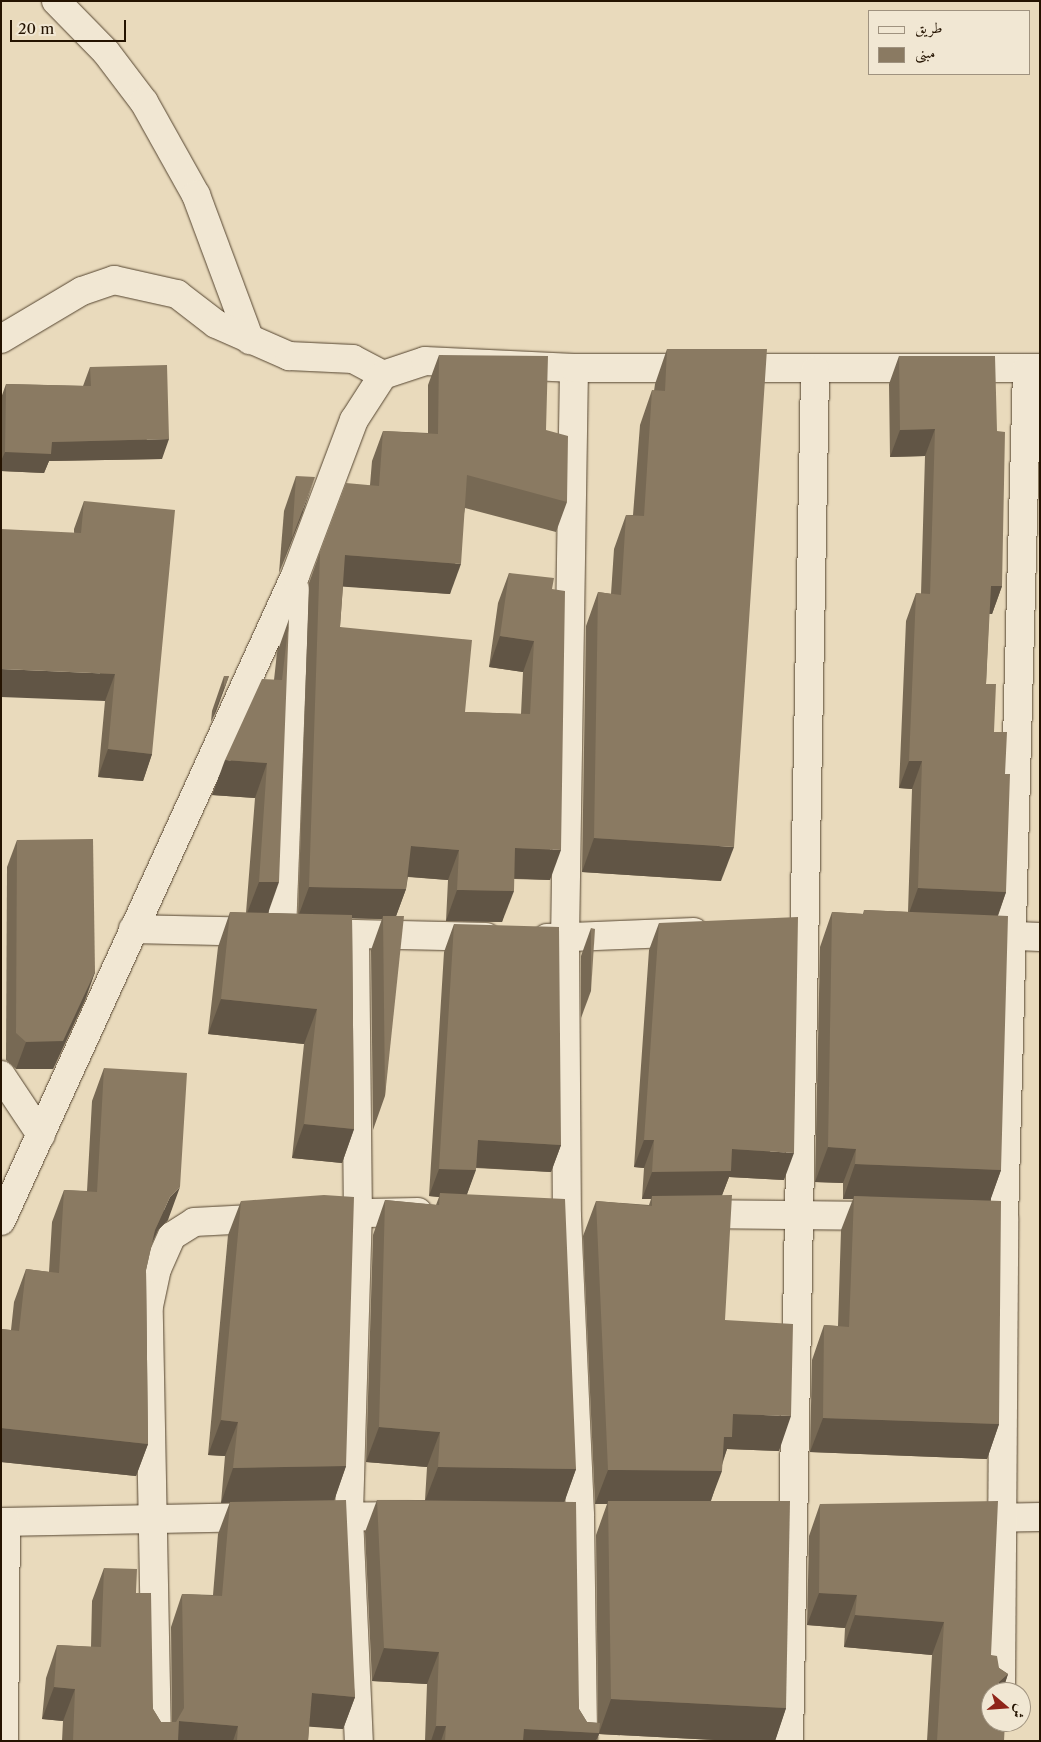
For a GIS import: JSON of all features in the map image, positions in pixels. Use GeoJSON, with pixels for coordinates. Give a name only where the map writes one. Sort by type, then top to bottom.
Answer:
{"type":"FeatureCollection","features":[{"type":"Feature","properties":{"kind":"street"},"geometry":{"type":"LineString","coordinates":[[56,1],[106,52],[144,102],[196,196],[250,340]]}},
{"type":"Feature","properties":{"kind":"street"},"geometry":{"type":"LineString","coordinates":[[1,339],[82,291],[114,280],[177,294],[216,324],[289,356],[353,359],[383,375]]}},
{"type":"Feature","properties":{"kind":"street"},"geometry":{"type":"LineString","coordinates":[[1,1221],[295,576],[354,420],[383,375],[425,360],[574,368],[814,370],[1033,368],[1010,936],[1004,1220],[1001,1682]]}},
{"type":"Feature","properties":{"kind":"street"},"geometry":{"type":"LineString","coordinates":[[574,368],[565,938],[567,1216],[580,1516],[583,1741]]}},
{"type":"Feature","properties":{"kind":"street"},"geometry":{"type":"LineString","coordinates":[[789,1741],[814,370]]}},
{"type":"Feature","properties":{"kind":"street"},"geometry":{"type":"LineString","coordinates":[[282,932],[295,576]]}},
{"type":"Feature","properties":{"kind":"street"},"geometry":{"type":"LineString","coordinates":[[774,928],[833,928]]}},
{"type":"Feature","properties":{"kind":"street"},"geometry":{"type":"LineString","coordinates":[[133,929],[565,938],[724,931]]}},
{"type":"Feature","properties":{"kind":"street"},"geometry":{"type":"LineString","coordinates":[[355,934],[358,1210],[349,1516],[358,1741]]}},
{"type":"Feature","properties":{"kind":"street"},"geometry":{"type":"LineString","coordinates":[[971,934],[1040,937]]}},
{"type":"Feature","properties":{"kind":"street"},"geometry":{"type":"LineString","coordinates":[[1,1075],[41,1135]]}},
{"type":"Feature","properties":{"kind":"street"},"geometry":{"type":"LineString","coordinates":[[157,1741],[150,1306],[157,1269],[172,1236],[194,1222],[358,1210],[448,1212]]}},
{"type":"Feature","properties":{"kind":"street"},"geometry":{"type":"LineString","coordinates":[[664,1214],[800,1213],[916,1217]]}},
{"type":"Feature","properties":{"kind":"street"},"geometry":{"type":"LineString","coordinates":[[538,1215],[596,1215]]}},
{"type":"Feature","properties":{"kind":"street"},"geometry":{"type":"LineString","coordinates":[[975,1219],[1004,1220]]}},
{"type":"Feature","properties":{"kind":"street"},"geometry":{"type":"LineString","coordinates":[[4,1741],[4,1522],[436,1516]]}},
{"type":"Feature","properties":{"kind":"street"},"geometry":{"type":"LineString","coordinates":[[552,1516],[610,1518]]}},
{"type":"Feature","properties":{"kind":"street"},"geometry":{"type":"LineString","coordinates":[[955,1518],[1040,1517]]}},
{"type":"Feature","properties":{"kind":"street"},"geometry":{"type":"LineString","coordinates":[[764,1520],[821,1519]]}},
{"type":"Feature","properties":{"kind":"building"},"geometry":{"type":"Polygon","coordinates":[[[667,349],[767,349],[734,847],[594,838],[598,592],[621,595],[626,515],[644,516],[652,390],[665,391],[667,349]]]}},
{"type":"Feature","properties":{"kind":"building"},"geometry":{"type":"Polygon","coordinates":[[[439,355],[548,356],[546,430],[568,436],[567,502],[467,475],[461,564],[345,555],[340,627],[472,640],[465,712],[530,714],[534,641],[500,636],[509,573],[554,578],[552,589],[565,591],[561,850],[515,848],[514,891],[457,890],[459,850],[411,846],[406,889],[309,887],[320,552],[346,483],[379,486],[383,431],[438,434],[439,355]]]}},
{"type":"Feature","properties":{"kind":"building"},"geometry":{"type":"Polygon","coordinates":[[[899,356],[995,356],[997,431],[1005,432],[1002,586],[991,586],[986,684],[996,684],[994,732],[1007,732],[1005,774],[1010,774],[1006,892],[918,888],[922,761],[909,761],[916,593],[930,594],[935,429],[900,430],[899,356]]]}},
{"type":"Feature","properties":{"kind":"building"},"geometry":{"type":"Polygon","coordinates":[[[167,365],[169,439],[52,442],[51,454],[5,452],[6,384],[91,386],[90,367],[167,365]]]}},
{"type":"Feature","properties":{"kind":"building"},"geometry":{"type":"Polygon","coordinates":[[[296,476],[315,477],[292,538],[296,476]]]}},
{"type":"Feature","properties":{"kind":"building"},"geometry":{"type":"Polygon","coordinates":[[[84,501],[175,510],[152,754],[108,749],[115,674],[1,669],[1,529],[81,533],[84,501]]]}},
{"type":"Feature","properties":{"kind":"building"},"geometry":{"type":"Polygon","coordinates":[[[289,619],[279,882],[259,882],[267,763],[225,760],[262,679],[282,680],[289,619]]]}},
{"type":"Feature","properties":{"kind":"building"},"geometry":{"type":"Polygon","coordinates":[[[224,676],[229,676],[224,688],[224,676]]]}},
{"type":"Feature","properties":{"kind":"building"},"geometry":{"type":"Polygon","coordinates":[[[93,839],[95,972],[63,1041],[26,1042],[16,1033],[17,840],[93,839]]]}},
{"type":"Feature","properties":{"kind":"building"},"geometry":{"type":"Polygon","coordinates":[[[864,910],[1008,916],[1001,1170],[855,1164],[856,1149],[828,1147],[832,912],[864,914],[864,910]]]}},
{"type":"Feature","properties":{"kind":"building"},"geometry":{"type":"Polygon","coordinates":[[[230,912],[352,915],[354,1129],[304,1124],[317,1009],[221,999],[230,912]]]}},
{"type":"Feature","properties":{"kind":"building"},"geometry":{"type":"Polygon","coordinates":[[[383,916],[404,916],[385,1096],[383,916]]]}},
{"type":"Feature","properties":{"kind":"building"},"geometry":{"type":"Polygon","coordinates":[[[798,917],[794,1153],[732,1149],[731,1171],[652,1172],[654,1140],[644,1140],[659,923],[798,917]]]}},
{"type":"Feature","properties":{"kind":"building"},"geometry":{"type":"Polygon","coordinates":[[[454,924],[559,927],[561,1145],[478,1140],[476,1170],[439,1169],[454,924]]]}},
{"type":"Feature","properties":{"kind":"building"},"geometry":{"type":"Polygon","coordinates":[[[591,928],[595,929],[591,991],[591,928]]]}},
{"type":"Feature","properties":{"kind":"building"},"geometry":{"type":"Polygon","coordinates":[[[104,1068],[187,1073],[180,1187],[170,1197],[155,1230],[146,1270],[148,1444],[1,1428],[1,1329],[19,1331],[26,1269],[59,1273],[64,1190],[97,1192],[104,1068]]]}},
{"type":"Feature","properties":{"kind":"building"},"geometry":{"type":"Polygon","coordinates":[[[440,1193],[565,1199],[576,1469],[438,1467],[440,1432],[379,1427],[385,1200],[439,1205],[440,1193]]]}},
{"type":"Feature","properties":{"kind":"building"},"geometry":{"type":"Polygon","coordinates":[[[324,1195],[354,1197],[346,1466],[233,1468],[238,1422],[221,1420],[241,1201],[324,1195]]]}},
{"type":"Feature","properties":{"kind":"building"},"geometry":{"type":"Polygon","coordinates":[[[732,1195],[725,1320],[793,1324],[791,1416],[733,1414],[732,1437],[724,1437],[722,1471],[608,1470],[596,1201],[652,1206],[652,1196],[732,1195]]]}},
{"type":"Feature","properties":{"kind":"building"},"geometry":{"type":"Polygon","coordinates":[[[854,1196],[1001,1201],[999,1424],[823,1418],[824,1325],[849,1327],[854,1196]]]}},
{"type":"Feature","properties":{"kind":"building"},"geometry":{"type":"Polygon","coordinates":[[[346,1500],[355,1697],[312,1693],[308,1741],[237,1741],[238,1726],[179,1721],[178,1741],[73,1741],[75,1689],[54,1687],[57,1645],[101,1647],[104,1568],[137,1569],[136,1593],[151,1593],[153,1709],[161,1722],[176,1722],[184,1708],[182,1594],[222,1596],[230,1502],[346,1500]]]}},
{"type":"Feature","properties":{"kind":"building"},"geometry":{"type":"Polygon","coordinates":[[[377,1500],[576,1502],[579,1709],[587,1722],[600,1723],[599,1733],[524,1729],[523,1741],[445,1741],[446,1726],[436,1726],[439,1652],[384,1648],[377,1500]]]}},
{"type":"Feature","properties":{"kind":"building"},"geometry":{"type":"Polygon","coordinates":[[[608,1501],[790,1501],[786,1708],[611,1699],[608,1501]]]}},
{"type":"Feature","properties":{"kind":"building"},"geometry":{"type":"Polygon","coordinates":[[[998,1501],[991,1655],[997,1656],[999,1668],[1008,1674],[999,1682],[981,1682],[981,1732],[1004,1732],[1004,1741],[937,1741],[944,1622],[855,1615],[857,1595],[819,1593],[820,1504],[998,1501]]]}}]}
